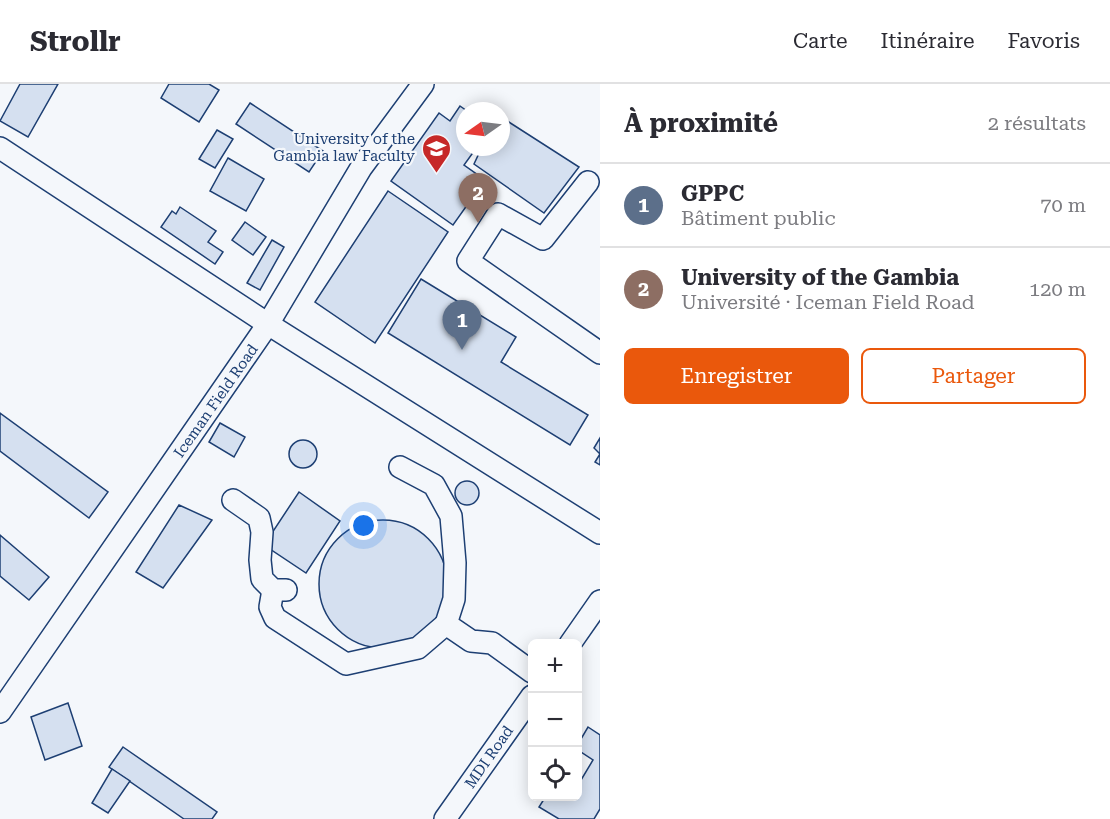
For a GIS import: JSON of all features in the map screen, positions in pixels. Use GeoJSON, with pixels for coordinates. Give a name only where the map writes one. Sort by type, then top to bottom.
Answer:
{"type":"FeatureCollection","features":[{"type":"Feature","properties":{"kind":"street","name":"Iceman Field Road"},"geometry":{"type":"LineString","coordinates":[[0,712],[268,324],[362,168],[423,84]]}},
{"type":"Feature","properties":{"kind":"street"},"geometry":{"type":"LineString","coordinates":[[0,148],[268,324],[600,533]]}},
{"type":"Feature","properties":{"kind":"street"},"geometry":{"type":"LineString","coordinates":[[588,182],[543,239],[498,214],[468,261],[600,353]]}},
{"type":"Feature","properties":{"kind":"street"},"geometry":{"type":"LineString","coordinates":[[232,500],[259,518],[262,532],[260,560],[262,579],[280,590],[270,607],[275,618],[346,664],[418,648],[446,624],[454,599],[455,562],[451,516],[434,484],[400,467]]}},
{"type":"Feature","properties":{"kind":"street"},"geometry":{"type":"LineString","coordinates":[[573,639],[600,601]]}},
{"type":"Feature","properties":{"kind":"street"},"geometry":{"type":"LineString","coordinates":[[446,624],[471,641],[492,644],[528,669]]}},
{"type":"Feature","properties":{"kind":"street","name":"MDI Road"},"geometry":{"type":"LineString","coordinates":[[445,819],[528,702]]}},
{"type":"Feature","properties":{"kind":"building"},"geometry":{"type":"Polygon","coordinates":[[[20,84],[58,84],[28,137],[0,121],[20,84]]]}},
{"type":"Feature","properties":{"kind":"building"},"geometry":{"type":"Polygon","coordinates":[[[169,84],[209,84],[219,90],[199,122],[161,98],[169,84]]]}},
{"type":"Feature","properties":{"kind":"building"},"geometry":{"type":"Polygon","coordinates":[[[250,103],[323,151],[309,172],[236,124],[250,103]]]}},
{"type":"Feature","properties":{"kind":"building","name":"University of the Gambia law Faculty"},"geometry":{"type":"Polygon","coordinates":[[[456,112],[456,156],[470,156],[464,165],[485,180],[453,225],[391,181],[439,113],[450,121],[456,112]]]}},
{"type":"Feature","properties":{"kind":"building"},"geometry":{"type":"Polygon","coordinates":[[[510,123],[579,167],[544,213],[474,164],[478,156],[510,156],[510,123]]]}},
{"type":"Feature","properties":{"kind":"building"},"geometry":{"type":"Polygon","coordinates":[[[217,130],[233,139],[215,168],[199,159],[217,130]]]}},
{"type":"Feature","properties":{"kind":"building"},"geometry":{"type":"Polygon","coordinates":[[[228,158],[264,179],[246,211],[210,191],[228,158]]]}},
{"type":"Feature","properties":{"kind":"building"},"geometry":{"type":"Polygon","coordinates":[[[388,191],[448,232],[375,343],[315,302],[388,191]]]}},
{"type":"Feature","properties":{"kind":"building"},"geometry":{"type":"Polygon","coordinates":[[[180,207],[216,231],[208,242],[223,252],[215,264],[161,227],[172,211],[176,214],[180,207]]]}},
{"type":"Feature","properties":{"kind":"building"},"geometry":{"type":"Polygon","coordinates":[[[245,222],[266,237],[253,255],[232,240],[245,222]]]}},
{"type":"Feature","properties":{"kind":"building"},"geometry":{"type":"Polygon","coordinates":[[[272,240],[284,247],[260,290],[247,283],[272,240]]]}},
{"type":"Feature","properties":{"kind":"building"},"geometry":{"type":"Polygon","coordinates":[[[421,279],[516,337],[501,362],[588,415],[570,445],[388,333],[421,279]]]}},
{"type":"Feature","properties":{"kind":"building"},"geometry":{"type":"Polygon","coordinates":[[[0,413],[108,492],[89,518],[0,451],[0,413]]]}},
{"type":"Feature","properties":{"kind":"building"},"geometry":{"type":"Polygon","coordinates":[[[220,423],[245,437],[234,457],[209,442],[220,423]]]}},
{"type":"Feature","properties":{"kind":"building"},"geometry":{"type":"Polygon","coordinates":[[[600,438],[600,454],[594,448],[600,438]]]}},
{"type":"Feature","properties":{"kind":"building"},"geometry":{"type":"Polygon","coordinates":[[[303,440],[313,444],[317,454],[313,464],[303,468],[293,464],[289,454],[293,444],[303,440]]]}},
{"type":"Feature","properties":{"kind":"building"},"geometry":{"type":"Polygon","coordinates":[[[600,454],[600,465],[595,462],[600,454]]]}},
{"type":"Feature","properties":{"kind":"building"},"geometry":{"type":"Polygon","coordinates":[[[467,481],[476,484],[479,493],[476,502],[467,505],[458,502],[455,493],[458,484],[467,481]]]}},
{"type":"Feature","properties":{"kind":"building"},"geometry":{"type":"Polygon","coordinates":[[[299,492],[340,521],[306,573],[264,545],[299,492]]]}},
{"type":"Feature","properties":{"kind":"building"},"geometry":{"type":"Polygon","coordinates":[[[179,505],[212,520],[163,588],[136,572],[179,505]]]}},
{"type":"Feature","properties":{"kind":"building"},"geometry":{"type":"Polygon","coordinates":[[[383,520],[408,525],[428,539],[442,559],[447,584],[442,609],[428,629],[408,643],[383,648],[358,643],[338,629],[324,609],[319,584],[324,559],[338,539],[358,525],[383,520]]]}},
{"type":"Feature","properties":{"kind":"building"},"geometry":{"type":"Polygon","coordinates":[[[0,535],[49,577],[29,600],[0,576],[0,535]]]}},
{"type":"Feature","properties":{"kind":"building"},"geometry":{"type":"Polygon","coordinates":[[[68,703],[82,746],[45,760],[31,717],[68,703]]]}},
{"type":"Feature","properties":{"kind":"building"},"geometry":{"type":"Polygon","coordinates":[[[588,727],[600,735],[600,809],[594,819],[559,819],[539,807],[543,801],[582,801],[582,778],[593,760],[582,753],[582,737],[588,727]]]}},
{"type":"Feature","properties":{"kind":"building"},"geometry":{"type":"Polygon","coordinates":[[[123,747],[217,812],[212,819],[184,819],[109,767],[123,747]]]}},
{"type":"Feature","properties":{"kind":"building"},"geometry":{"type":"Polygon","coordinates":[[[112,769],[130,781],[108,813],[92,803],[112,769]]]}},
{"type":"Feature","properties":{"kind":"place","name":"University of the Gambia law Faculty"},"geometry":{"type":"Point","coordinates":[436,174]}},
{"type":"Feature","properties":{"kind":"place","name":"University of the Gambia"},"geometry":{"type":"Point","coordinates":[478,223]}},
{"type":"Feature","properties":{"kind":"place","name":"GPPC"},"geometry":{"type":"Point","coordinates":[462,350]}}]}
